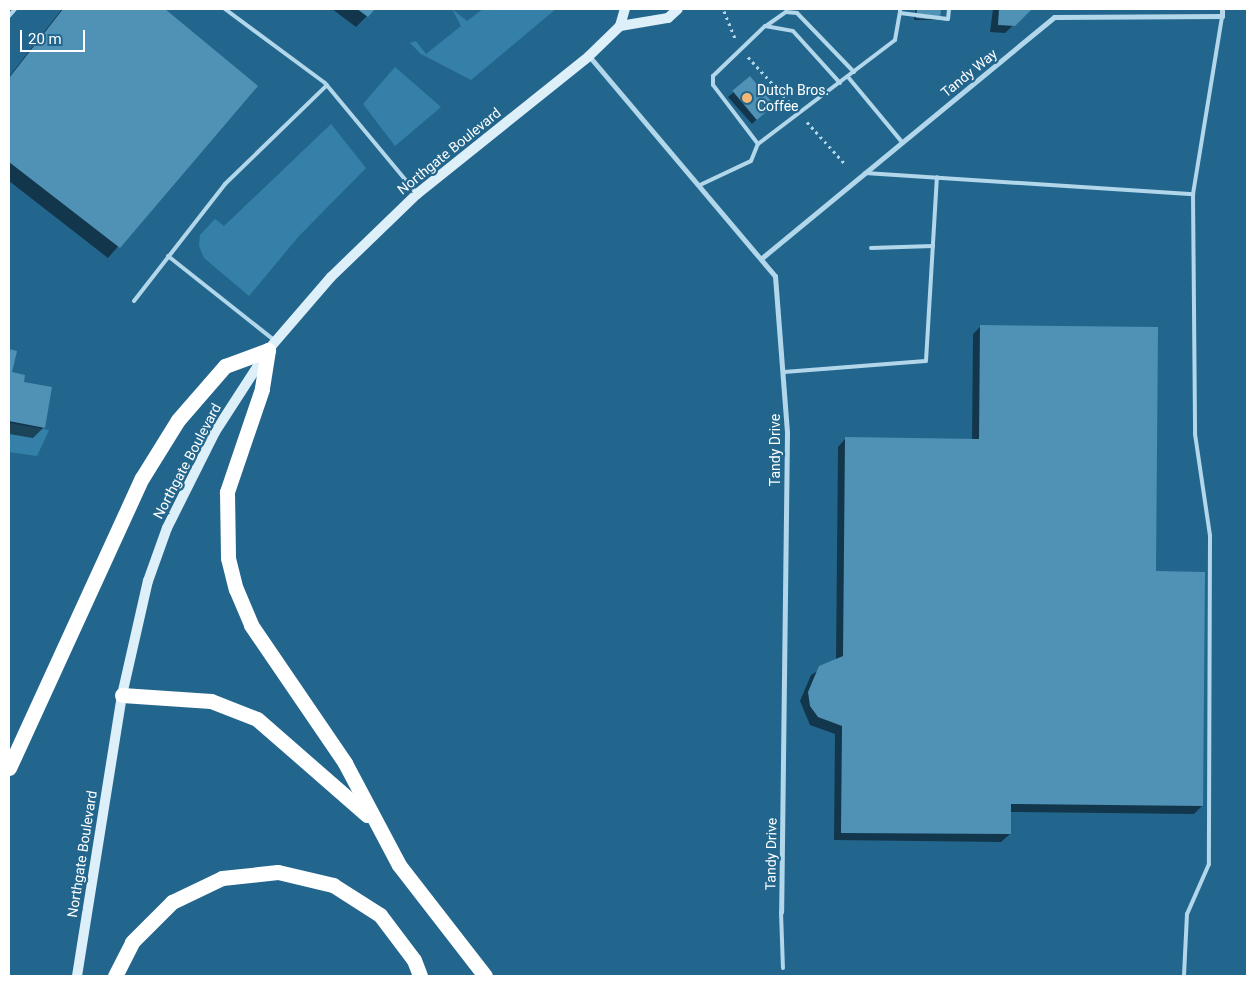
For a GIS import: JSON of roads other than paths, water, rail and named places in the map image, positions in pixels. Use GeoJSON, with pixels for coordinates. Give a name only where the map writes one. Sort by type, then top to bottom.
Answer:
{"type":"FeatureCollection","features":[{"type":"Feature","properties":{"kind":"highway"},"geometry":{"type":"LineString","coordinates":[[9,768],[142,478],[178,420],[224,366],[272,346]]}},
{"type":"Feature","properties":{"kind":"highway"},"geometry":{"type":"LineString","coordinates":[[272,346],[262,389],[227,492],[228,558],[251,625],[345,762],[374,821],[399,865],[485,976]]}},
{"type":"Feature","properties":{"kind":"highway"},"geometry":{"type":"LineString","coordinates":[[122,695],[211,701],[257,719],[296,749],[374,821]]}},
{"type":"Feature","properties":{"kind":"highway"},"geometry":{"type":"LineString","coordinates":[[115,976],[132,942],[172,902],[222,878],[278,872],[333,885],[380,915],[414,960],[420,976]]}},
{"type":"Feature","properties":{"kind":"main road","name":"Northgate Boulevard"},"geometry":{"type":"LineString","coordinates":[[76,976],[122,695],[148,581],[167,528],[214,432],[272,346],[331,277],[417,194],[589,56],[620,26],[625,9]]}},
{"type":"Feature","properties":{"kind":"main road"},"geometry":{"type":"LineString","coordinates":[[620,26],[668,18],[678,9]]}},
{"type":"Feature","properties":{"kind":"street"},"geometry":{"type":"LineString","coordinates":[[1222,9],[1222,16]]}},
{"type":"Feature","properties":{"kind":"street","name":"Tandy Way"},"geometry":{"type":"LineString","coordinates":[[763,257],[1054,17],[1222,16]]}},
{"type":"Feature","properties":{"kind":"street","name":"Tandy Drive"},"geometry":{"type":"LineString","coordinates":[[589,56],[763,257],[775,276],[779,297],[784,372],[782,912]]}},
{"type":"Feature","properties":{"kind":"lane"},"geometry":{"type":"LineString","coordinates":[[9,16],[15,9]]}},
{"type":"Feature","properties":{"kind":"lane"},"geometry":{"type":"LineString","coordinates":[[225,9],[327,85],[417,194]]}},
{"type":"Feature","properties":{"kind":"lane"},"geometry":{"type":"LineString","coordinates":[[700,185],[746,164],[758,144],[894,40],[900,11],[948,19],[949,9]]}},
{"type":"Feature","properties":{"kind":"lane"},"geometry":{"type":"LineString","coordinates":[[758,144],[713,84],[716,69],[765,26],[786,12],[797,13],[854,72]]}},
{"type":"Feature","properties":{"kind":"lane"},"geometry":{"type":"LineString","coordinates":[[1184,976],[1187,914],[1209,864],[1210,536],[1195,434],[1193,194],[1222,16]]}},
{"type":"Feature","properties":{"kind":"lane"},"geometry":{"type":"LineString","coordinates":[[765,26],[793,31],[840,83]]}},
{"type":"Feature","properties":{"kind":"lane"},"geometry":{"type":"LineString","coordinates":[[848,77],[902,142]]}},
{"type":"Feature","properties":{"kind":"lane"},"geometry":{"type":"LineString","coordinates":[[134,301],[225,184],[327,85]]}},
{"type":"Feature","properties":{"kind":"lane"},"geometry":{"type":"LineString","coordinates":[[865,173],[1193,194]]}},
{"type":"Feature","properties":{"kind":"lane"},"geometry":{"type":"LineString","coordinates":[[784,372],[926,362],[937,178]]}},
{"type":"Feature","properties":{"kind":"lane"},"geometry":{"type":"LineString","coordinates":[[871,248],[933,246]]}},
{"type":"Feature","properties":{"kind":"lane"},"geometry":{"type":"LineString","coordinates":[[168,256],[272,346]]}},
{"type":"Feature","properties":{"kind":"lane"},"geometry":{"type":"LineString","coordinates":[[782,912],[783,968]]}},
{"type":"Feature","properties":{"kind":"place","name":"Dutch Bros. Coffee"},"geometry":{"type":"Point","coordinates":[747,98]}}]}
